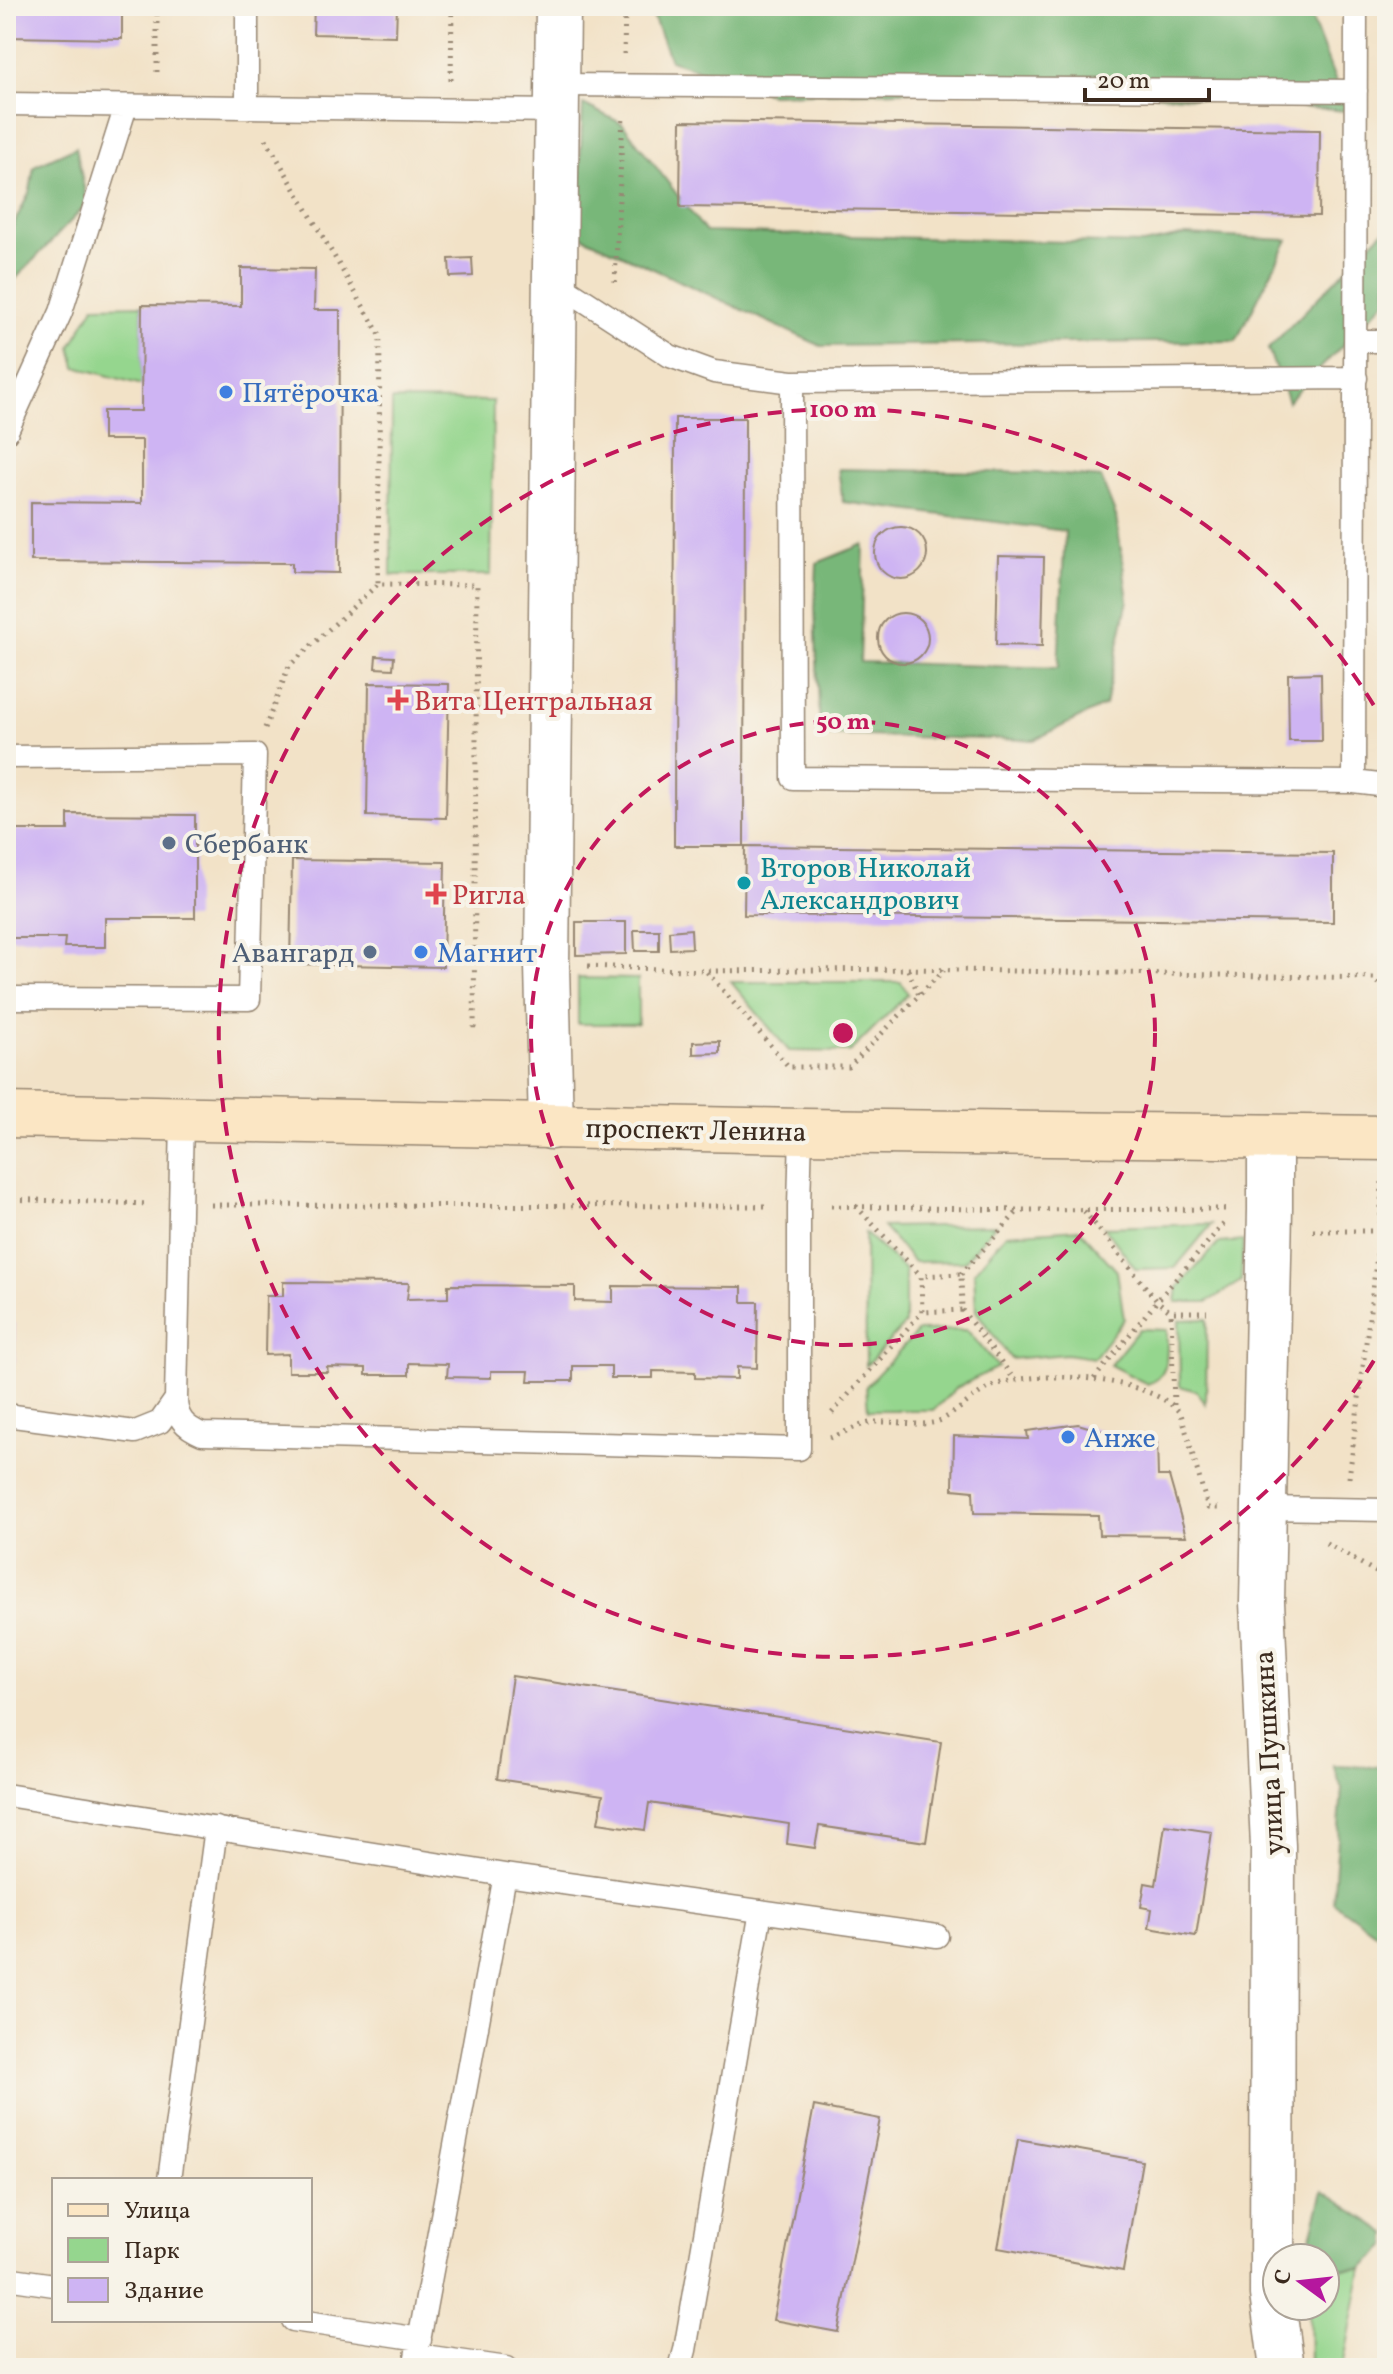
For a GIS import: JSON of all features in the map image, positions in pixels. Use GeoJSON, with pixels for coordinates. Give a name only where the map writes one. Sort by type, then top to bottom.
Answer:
{"type":"FeatureCollection","features":[{"type":"Feature","properties":{"kind":"main road","name":"проспект Ленина"},"geometry":{"type":"LineString","coordinates":[[6,1115],[551,1127],[1385,1138]]}},
{"type":"Feature","properties":{"kind":"street"},"geometry":{"type":"LineString","coordinates":[[551,1127],[547,966],[558,6]]}},
{"type":"Feature","properties":{"kind":"street","name":"улица Пушкина"},"geometry":{"type":"LineString","coordinates":[[1270,1137],[1263,1640],[1273,1846],[1272,2294],[1282,2368]]}},
{"type":"Feature","properties":{"kind":"lane"},"geometry":{"type":"LineString","coordinates":[[247,6],[247,107]]}},
{"type":"Feature","properties":{"kind":"lane"},"geometry":{"type":"LineString","coordinates":[[1354,782],[1356,6]]}},
{"type":"Feature","properties":{"kind":"lane"},"geometry":{"type":"LineString","coordinates":[[6,104],[451,109],[557,98],[624,84],[1356,91]]}},
{"type":"Feature","properties":{"kind":"lane"},"geometry":{"type":"LineString","coordinates":[[6,433],[61,312],[126,106]]}},
{"type":"Feature","properties":{"kind":"lane"},"geometry":{"type":"LineString","coordinates":[[556,282],[670,356],[714,372],[792,382],[1356,378]]}},
{"type":"Feature","properties":{"kind":"lane"},"geometry":{"type":"LineString","coordinates":[[1356,341],[1387,341]]}},
{"type":"Feature","properties":{"kind":"lane"},"geometry":{"type":"LineString","coordinates":[[792,382],[793,778],[1354,782],[1387,786]]}},
{"type":"Feature","properties":{"kind":"lane"},"geometry":{"type":"LineString","coordinates":[[6,757],[255,755],[249,999],[6,998]]}},
{"type":"Feature","properties":{"kind":"lane"},"geometry":{"type":"LineString","coordinates":[[182,1118],[176,1411],[181,1421],[191,1429],[202,1434],[799,1449],[801,1131]]}},
{"type":"Feature","properties":{"kind":"lane"},"geometry":{"type":"LineString","coordinates":[[6,1415],[135,1432],[160,1422],[176,1399]]}},
{"type":"Feature","properties":{"kind":"lane"},"geometry":{"type":"LineString","coordinates":[[1265,1508],[1387,1510]]}},
{"type":"Feature","properties":{"kind":"lane"},"geometry":{"type":"LineString","coordinates":[[6,1795],[505,1875],[937,1936]]}},
{"type":"Feature","properties":{"kind":"lane"},"geometry":{"type":"LineString","coordinates":[[169,2178],[216,1828]]}},
{"type":"Feature","properties":{"kind":"lane"},"geometry":{"type":"LineString","coordinates":[[417,2354],[505,1875]]}},
{"type":"Feature","properties":{"kind":"lane"},"geometry":{"type":"LineString","coordinates":[[680,2368],[761,1911]]}},
{"type":"Feature","properties":{"kind":"lane"},"geometry":{"type":"LineString","coordinates":[[6,2278],[52,2285]]}},
{"type":"Feature","properties":{"kind":"lane"},"geometry":{"type":"LineString","coordinates":[[300,2322],[417,2354],[507,2368]]}},
{"type":"Feature","properties":{"kind":"path"},"geometry":{"type":"LineString","coordinates":[[157,6],[158,106]]}},
{"type":"Feature","properties":{"kind":"path"},"geometry":{"type":"LineString","coordinates":[[451,109],[452,6]]}},
{"type":"Feature","properties":{"kind":"path"},"geometry":{"type":"LineString","coordinates":[[613,319],[625,6]]}},
{"type":"Feature","properties":{"kind":"path"},"geometry":{"type":"LineString","coordinates":[[247,107],[380,335],[378,584]]}},
{"type":"Feature","properties":{"kind":"path"},"geometry":{"type":"LineString","coordinates":[[255,755],[289,666],[378,584],[477,585],[474,1033]]}},
{"type":"Feature","properties":{"kind":"path"},"geometry":{"type":"LineString","coordinates":[[547,966],[663,967],[706,971],[907,969],[1374,978],[1387,996]]}},
{"type":"Feature","properties":{"kind":"path"},"geometry":{"type":"LineString","coordinates":[[907,969],[919,995]]}},
{"type":"Feature","properties":{"kind":"path"},"geometry":{"type":"LineString","coordinates":[[706,971],[789,1067],[849,1067],[944,970]]}},
{"type":"Feature","properties":{"kind":"path"},"geometry":{"type":"LineString","coordinates":[[1337,1549],[1384,1231],[1385,1138]]}},
{"type":"Feature","properties":{"kind":"path"},"geometry":{"type":"LineString","coordinates":[[6,1199],[178,1205],[1237,1209],[1094,1379]]}},
{"type":"Feature","properties":{"kind":"path"},"geometry":{"type":"LineString","coordinates":[[799,1449],[922,1312],[921,1276],[856,1206]]}},
{"type":"Feature","properties":{"kind":"path"},"geometry":{"type":"LineString","coordinates":[[1270,1209],[1315,1232],[1384,1231]]}},
{"type":"Feature","properties":{"kind":"path"},"geometry":{"type":"LineString","coordinates":[[1014,1379],[962,1310],[961,1274],[1019,1210]]}},
{"type":"Feature","properties":{"kind":"path"},"geometry":{"type":"LineString","coordinates":[[1084,1210],[1157,1301],[1171,1312],[1207,1312]]}},
{"type":"Feature","properties":{"kind":"path"},"geometry":{"type":"LineString","coordinates":[[921,1276],[961,1274]]}},
{"type":"Feature","properties":{"kind":"path"},"geometry":{"type":"LineString","coordinates":[[922,1312],[962,1310]]}},
{"type":"Feature","properties":{"kind":"path"},"geometry":{"type":"LineString","coordinates":[[1171,1312],[1174,1405]]}},
{"type":"Feature","properties":{"kind":"path"},"geometry":{"type":"LineString","coordinates":[[799,1449],[872,1422],[935,1423],[990,1387],[1014,1379],[1054,1376],[1094,1379],[1142,1392],[1174,1405],[1181,1414],[1208,1508],[1265,1508]]}},
{"type":"Feature","properties":{"kind":"path"},"geometry":{"type":"LineString","coordinates":[[1325,1542],[1381,1575],[1387,1586]]}},
{"type":"Feature","properties":{"kind":"green space"},"geometry":{"type":"Polygon","coordinates":[[[649,6],[1307,6],[1347,111],[1067,87],[771,94],[670,60],[649,6]]]}},
{"type":"Feature","properties":{"kind":"green space"},"geometry":{"type":"Polygon","coordinates":[[[583,104],[623,124],[706,232],[1143,244],[1186,235],[1288,240],[1236,341],[821,346],[577,234],[583,104]]]}},
{"type":"Feature","properties":{"kind":"green space"},"geometry":{"type":"Polygon","coordinates":[[[76,147],[87,204],[6,289],[6,240],[30,191],[34,166],[76,147]]]}},
{"type":"Feature","properties":{"kind":"green space"},"geometry":{"type":"Polygon","coordinates":[[[1387,227],[1387,299],[1288,402],[1268,349],[1387,227]]]}},
{"type":"Feature","properties":{"kind":"green space"},"geometry":{"type":"Polygon","coordinates":[[[142,305],[142,385],[76,367],[71,347],[94,306],[142,305]]]}},
{"type":"Feature","properties":{"kind":"green space"},"geometry":{"type":"Polygon","coordinates":[[[392,400],[493,401],[491,575],[391,575],[392,400]]]}},
{"type":"Feature","properties":{"kind":"green space"},"geometry":{"type":"Polygon","coordinates":[[[838,469],[1041,473],[1101,478],[1116,516],[1128,600],[1105,705],[1034,740],[820,735],[815,609],[817,563],[864,544],[860,662],[1058,668],[1065,531],[843,502],[838,469]]]}},
{"type":"Feature","properties":{"kind":"green space"},"geometry":{"type":"Polygon","coordinates":[[[578,978],[638,979],[638,1024],[578,1024],[578,978]]]}},
{"type":"Feature","properties":{"kind":"green space"},"geometry":{"type":"Polygon","coordinates":[[[731,982],[901,982],[908,994],[850,1052],[789,1051],[731,982]]]}},
{"type":"Feature","properties":{"kind":"green space"},"geometry":{"type":"Polygon","coordinates":[[[1212,1224],[1175,1268],[1136,1269],[1104,1227],[1212,1224]]]}},
{"type":"Feature","properties":{"kind":"green space"},"geometry":{"type":"Polygon","coordinates":[[[995,1225],[965,1261],[914,1262],[883,1227],[995,1225]]]}},
{"type":"Feature","properties":{"kind":"green space"},"geometry":{"type":"Polygon","coordinates":[[[1079,1229],[1117,1271],[1124,1319],[1094,1358],[1066,1354],[1011,1359],[976,1311],[974,1272],[1006,1234],[1079,1229]]]}},
{"type":"Feature","properties":{"kind":"green space"},"geometry":{"type":"Polygon","coordinates":[[[865,1233],[905,1270],[905,1324],[866,1366],[865,1233]]]}},
{"type":"Feature","properties":{"kind":"green space"},"geometry":{"type":"Polygon","coordinates":[[[1243,1241],[1241,1281],[1207,1302],[1176,1302],[1178,1287],[1219,1243],[1243,1241]]]}},
{"type":"Feature","properties":{"kind":"green space"},"geometry":{"type":"Polygon","coordinates":[[[1207,1319],[1206,1404],[1196,1391],[1180,1386],[1179,1320],[1207,1319]]]}},
{"type":"Feature","properties":{"kind":"green space"},"geometry":{"type":"Polygon","coordinates":[[[1139,1329],[1167,1330],[1164,1370],[1155,1381],[1147,1384],[1110,1365],[1139,1329]]]}},
{"type":"Feature","properties":{"kind":"green space"},"geometry":{"type":"Polygon","coordinates":[[[967,1330],[998,1367],[956,1388],[934,1410],[868,1410],[866,1386],[918,1331],[967,1330]]]}},
{"type":"Feature","properties":{"kind":"green space"},"geometry":{"type":"Polygon","coordinates":[[[1333,1765],[1387,1767],[1385,1939],[1333,1902],[1342,1789],[1333,1765]]]}},
{"type":"Feature","properties":{"kind":"green space"},"geometry":{"type":"Polygon","coordinates":[[[1323,2191],[1387,2233],[1387,2246],[1362,2269],[1341,2268],[1341,2242],[1310,2241],[1323,2191]]]}},
{"type":"Feature","properties":{"kind":"green space"},"geometry":{"type":"Polygon","coordinates":[[[1341,2268],[1362,2269],[1343,2367],[1310,2364],[1309,2322],[1341,2322],[1341,2268]]]}},
{"type":"Feature","properties":{"kind":"building"},"geometry":{"type":"Polygon","coordinates":[[[6,6],[122,6],[122,39],[6,37],[6,6]]]}},
{"type":"Feature","properties":{"kind":"building"},"geometry":{"type":"Polygon","coordinates":[[[314,6],[397,6],[396,36],[313,34],[314,6]]]}},
{"type":"Feature","properties":{"kind":"building"},"geometry":{"type":"Polygon","coordinates":[[[681,121],[1320,130],[1319,216],[680,207],[681,121]]]}},
{"type":"Feature","properties":{"kind":"building"},"geometry":{"type":"Polygon","coordinates":[[[472,258],[473,276],[450,277],[449,259],[472,258]]]}},
{"type":"Feature","properties":{"kind":"building"},"geometry":{"type":"Polygon","coordinates":[[[241,268],[315,269],[314,310],[340,310],[339,573],[292,572],[292,563],[31,561],[31,502],[142,503],[142,440],[103,440],[103,411],[141,411],[142,305],[241,306],[241,268]]]}},
{"type":"Feature","properties":{"kind":"building"},"geometry":{"type":"Polygon","coordinates":[[[675,418],[745,418],[744,846],[674,846],[675,418]]]}},
{"type":"Feature","properties":{"kind":"building"},"geometry":{"type":"Polygon","coordinates":[[[901,527],[919,535],[927,553],[919,571],[901,579],[883,571],[875,553],[883,535],[901,527]]]}},
{"type":"Feature","properties":{"kind":"building"},"geometry":{"type":"Polygon","coordinates":[[[998,556],[1044,557],[1042,646],[996,645],[998,556]]]}},
{"type":"Feature","properties":{"kind":"building"},"geometry":{"type":"Polygon","coordinates":[[[903,613],[921,620],[928,638],[921,656],[903,663],[885,656],[878,638],[885,620],[903,613]]]}},
{"type":"Feature","properties":{"kind":"building"},"geometry":{"type":"Polygon","coordinates":[[[376,656],[394,657],[393,669],[375,668],[376,656]]]}},
{"type":"Feature","properties":{"kind":"building"},"geometry":{"type":"Polygon","coordinates":[[[1321,673],[1322,741],[1289,741],[1288,674],[1321,673]]]}},
{"type":"Feature","properties":{"kind":"building"},"geometry":{"type":"Polygon","coordinates":[[[369,683],[449,684],[446,818],[367,816],[369,683]]]}},
{"type":"Feature","properties":{"kind":"building"},"geometry":{"type":"Polygon","coordinates":[[[68,814],[195,815],[195,918],[105,918],[105,947],[64,947],[65,938],[6,938],[6,830],[68,830],[68,814]]]}},
{"type":"Feature","properties":{"kind":"building"},"geometry":{"type":"Polygon","coordinates":[[[745,846],[1333,853],[1333,922],[744,915],[745,846]]]}},
{"type":"Feature","properties":{"kind":"building"},"geometry":{"type":"Polygon","coordinates":[[[292,860],[445,862],[443,967],[290,964],[292,860]]]}},
{"type":"Feature","properties":{"kind":"building"},"geometry":{"type":"Polygon","coordinates":[[[576,922],[626,922],[626,954],[576,955],[576,922]]]}},
{"type":"Feature","properties":{"kind":"building"},"geometry":{"type":"Polygon","coordinates":[[[691,929],[692,948],[670,949],[669,931],[691,929]]]}},
{"type":"Feature","properties":{"kind":"building"},"geometry":{"type":"Polygon","coordinates":[[[634,930],[659,930],[659,951],[635,951],[634,930]]]}},
{"type":"Feature","properties":{"kind":"building"},"geometry":{"type":"Polygon","coordinates":[[[720,1041],[720,1053],[693,1054],[693,1042],[720,1041]]]}},
{"type":"Feature","properties":{"kind":"building"},"geometry":{"type":"Polygon","coordinates":[[[283,1282],[409,1283],[407,1299],[448,1298],[448,1285],[575,1286],[575,1301],[613,1302],[613,1286],[742,1287],[742,1302],[758,1302],[757,1368],[737,1367],[737,1379],[695,1378],[695,1372],[653,1371],[653,1378],[611,1378],[611,1366],[573,1366],[573,1381],[528,1381],[529,1371],[491,1371],[491,1378],[447,1377],[448,1364],[409,1363],[409,1375],[366,1375],[366,1368],[327,1367],[328,1372],[288,1372],[288,1354],[265,1355],[266,1296],[283,1296],[283,1282]]]}},
{"type":"Feature","properties":{"kind":"building"},"geometry":{"type":"Polygon","coordinates":[[[6,1324],[15,1324],[15,1363],[6,1363],[6,1324]]]}},
{"type":"Feature","properties":{"kind":"building"},"geometry":{"type":"Polygon","coordinates":[[[1078,1424],[1132,1440],[1157,1439],[1158,1476],[1169,1476],[1186,1536],[1099,1535],[1098,1515],[974,1513],[973,1491],[953,1489],[954,1436],[1028,1439],[1027,1431],[1078,1424]]]}},
{"type":"Feature","properties":{"kind":"building"},"geometry":{"type":"Polygon","coordinates":[[[512,1676],[941,1742],[926,1842],[819,1826],[815,1848],[787,1844],[789,1824],[649,1803],[645,1830],[598,1823],[603,1795],[497,1779],[512,1676]]]}},
{"type":"Feature","properties":{"kind":"building"},"geometry":{"type":"Polygon","coordinates":[[[1165,1825],[1212,1832],[1196,1936],[1149,1928],[1152,1909],[1141,1907],[1145,1883],[1156,1885],[1165,1825]]]}},
{"type":"Feature","properties":{"kind":"building"},"geometry":{"type":"Polygon","coordinates":[[[814,2106],[880,2119],[838,2332],[773,2320],[814,2106]]]}},
{"type":"Feature","properties":{"kind":"building"},"geometry":{"type":"Polygon","coordinates":[[[1018,2139],[1142,2161],[1123,2271],[998,2248],[1018,2139]]]}},
{"type":"Feature","properties":{"kind":"place","name":"Пятёрочка"},"geometry":{"type":"Point","coordinates":[226,392]}},
{"type":"Feature","properties":{"kind":"place","name":"Вита Центральная"},"geometry":{"type":"Point","coordinates":[398,700]}},
{"type":"Feature","properties":{"kind":"place","name":"Сбербанк"},"geometry":{"type":"Point","coordinates":[169,843]}},
{"type":"Feature","properties":{"kind":"place","name":"Второв Николай Александрович"},"geometry":{"type":"Point","coordinates":[744,883]}},
{"type":"Feature","properties":{"kind":"place","name":"Ригла"},"geometry":{"type":"Point","coordinates":[436,894]}},
{"type":"Feature","properties":{"kind":"place","name":"Авангард"},"geometry":{"type":"Point","coordinates":[370,952]}},
{"type":"Feature","properties":{"kind":"place","name":"Магнит"},"geometry":{"type":"Point","coordinates":[421,952]}},
{"type":"Feature","properties":{"kind":"place","name":"Анже"},"geometry":{"type":"Point","coordinates":[1068,1437]}}]}
